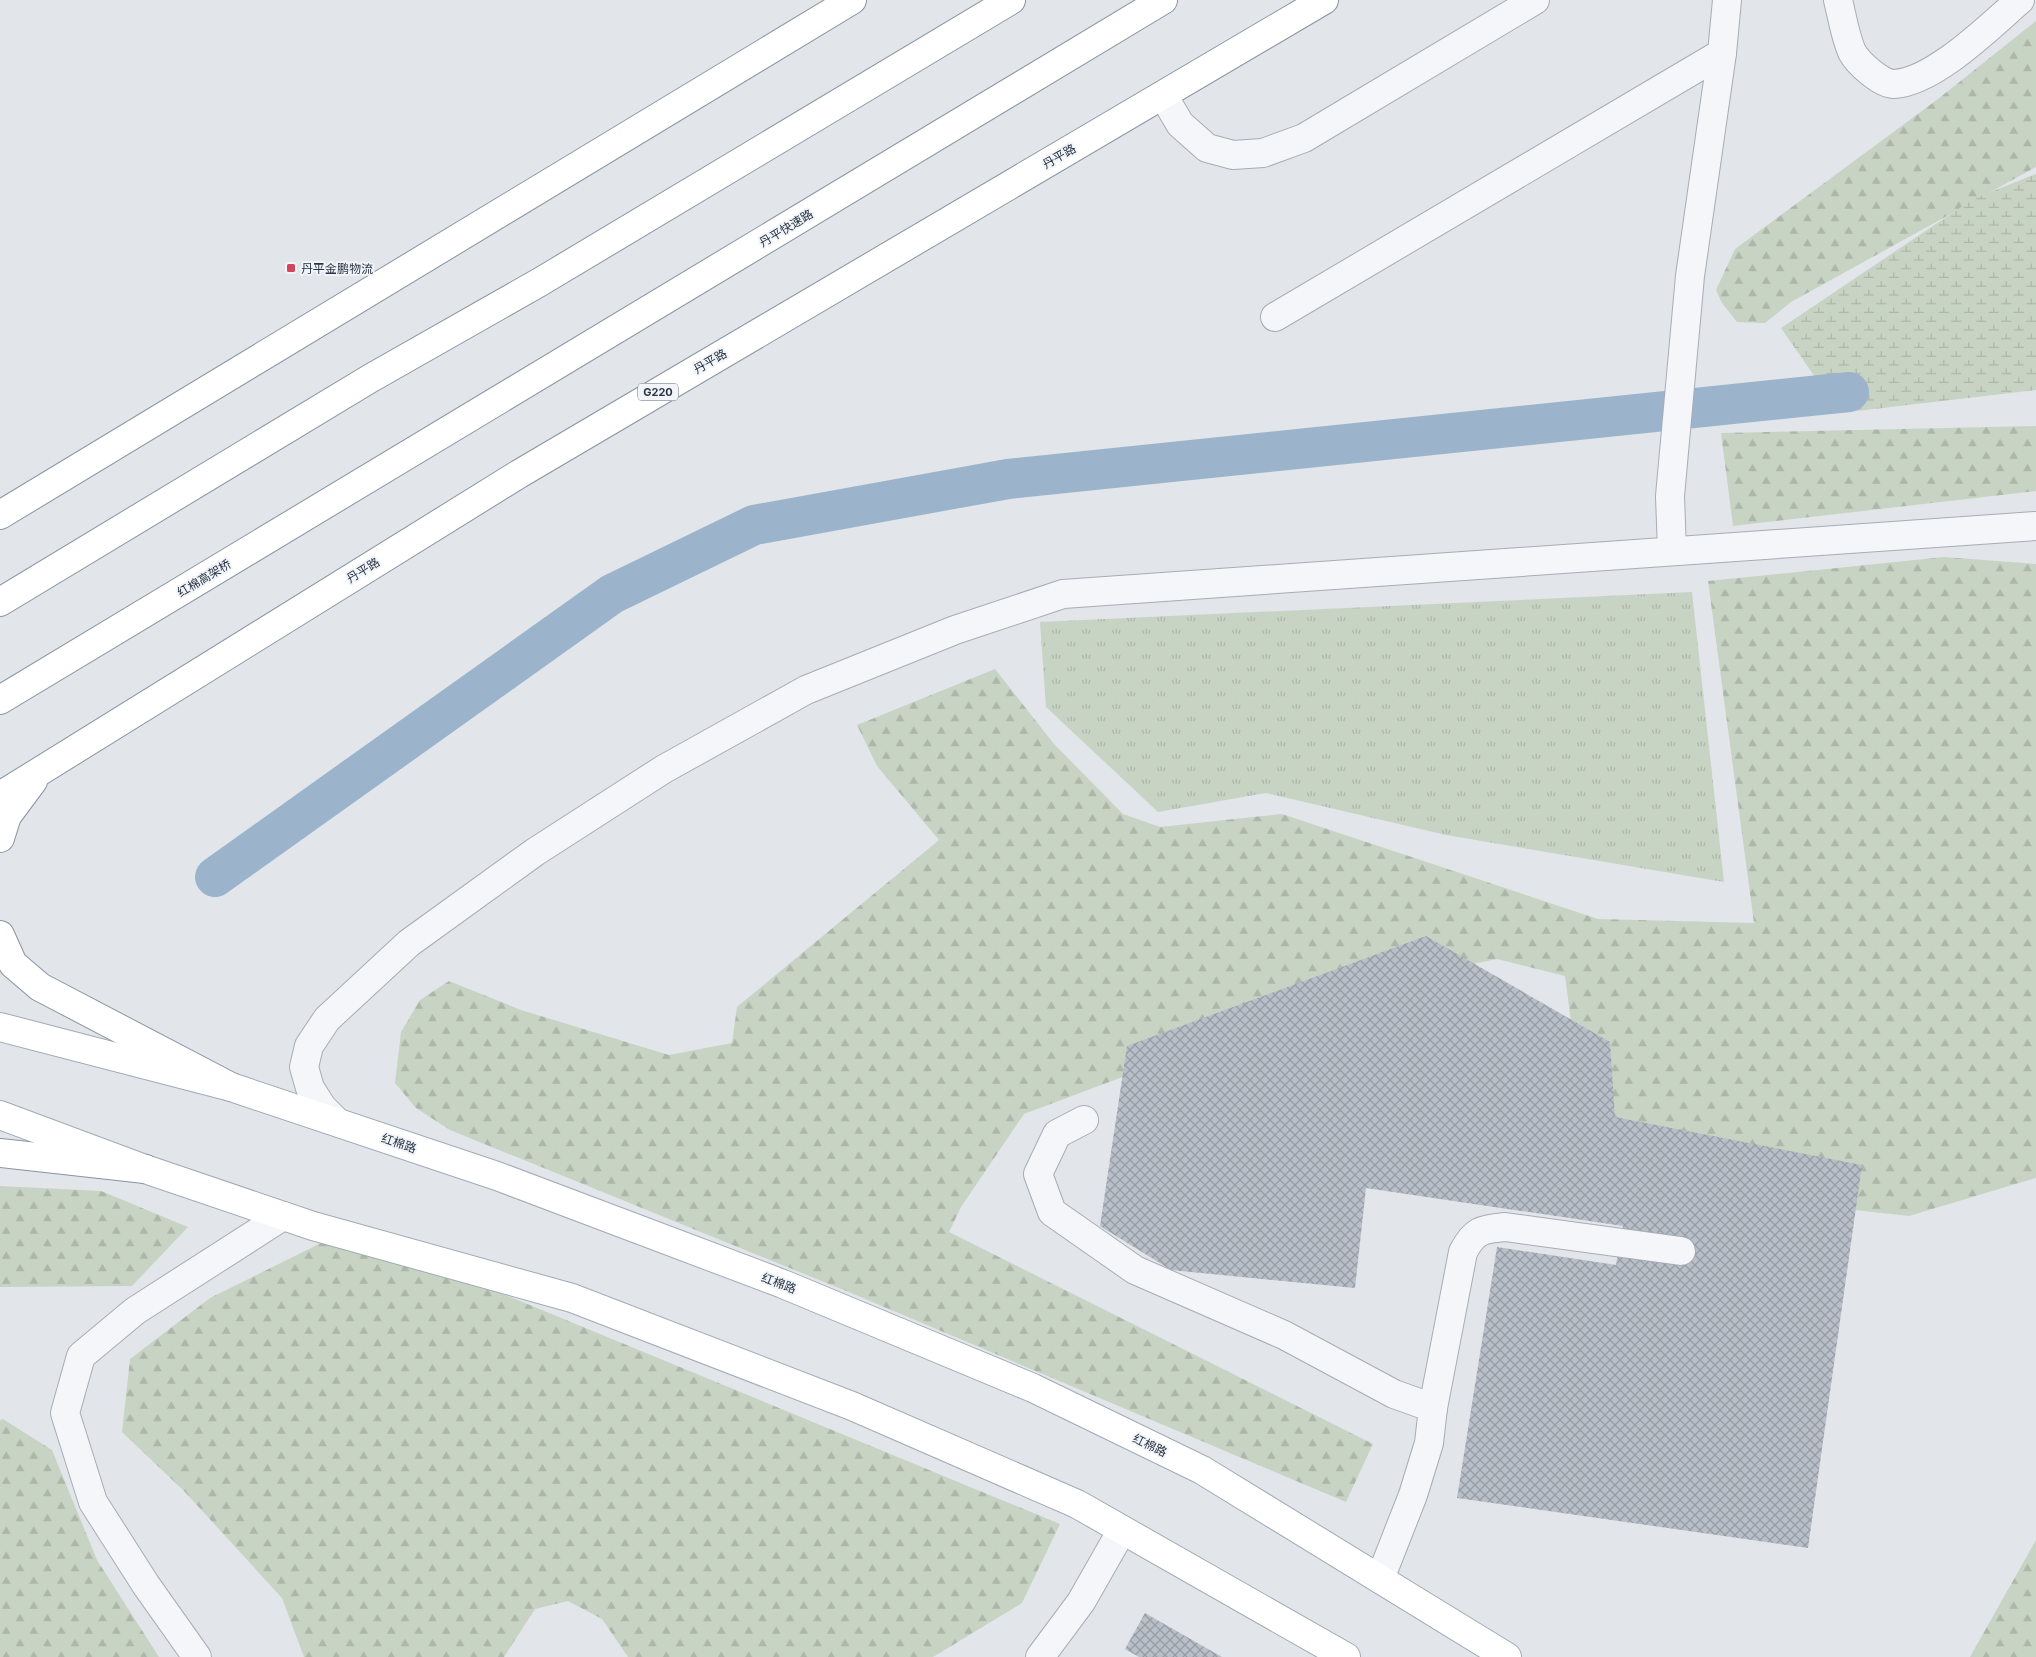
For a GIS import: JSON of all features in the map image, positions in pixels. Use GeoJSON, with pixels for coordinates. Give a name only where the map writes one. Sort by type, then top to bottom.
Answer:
{"type":"FeatureCollection","features":[{"type":"Feature","properties":{"kind":"main road"},"geometry":{"type":"LineString","coordinates":[[0,515],[852,0]]}},
{"type":"Feature","properties":{"kind":"main road"},"geometry":{"type":"LineString","coordinates":[[0,602],[371,378],[540,282],[1011,0]]}},
{"type":"Feature","properties":{"kind":"main road","name":"丹平快速路"},"geometry":{"type":"LineString","coordinates":[[408,455],[1163,0]]}},
{"type":"Feature","properties":{"kind":"main road","name":"丹平路"},"geometry":{"type":"LineString","coordinates":[[0,796],[519,474],[1324,0]]}},
{"type":"Feature","properties":{"kind":"main road","name":"红棉高架桥"},"geometry":{"type":"LineString","coordinates":[[0,700],[408,455]]}},
{"type":"Feature","properties":{"kind":"main road"},"geometry":{"type":"LineString","coordinates":[[0,838],[7,816],[40,771]]}},
{"type":"Feature","properties":{"kind":"main road"},"geometry":{"type":"LineString","coordinates":[[0,935],[13,964],[40,987],[231,1087]]}},
{"type":"Feature","properties":{"kind":"main road","name":"红棉路"},"geometry":{"type":"LineString","coordinates":[[0,1027],[231,1087],[498,1176],[784,1284],[1033,1388],[1202,1470],[1507,1657]]}},
{"type":"Feature","properties":{"kind":"main road"},"geometry":{"type":"LineString","coordinates":[[0,1115],[145,1169],[283,1216],[572,1298],[852,1406],[1076,1504],[1346,1657]]}},
{"type":"Feature","properties":{"kind":"main road"},"geometry":{"type":"LineString","coordinates":[[0,1153],[145,1169]]}},
{"type":"Feature","properties":{"kind":"street"},"geometry":{"type":"LineString","coordinates":[[1163,95],[1180,124],[1208,148],[1233,154],[1263,153],[1304,138],[1536,0]]}},
{"type":"Feature","properties":{"kind":"street"},"geometry":{"type":"LineString","coordinates":[[1672,551],[1670,496],[1690,276],[1722,53],[1727,0]]}},
{"type":"Feature","properties":{"kind":"street"},"geometry":{"type":"LineString","coordinates":[[1838,0],[1853,52],[1871,74],[1892,84],[1923,76],[1977,38],[2020,0]]}},
{"type":"Feature","properties":{"kind":"street"},"geometry":{"type":"LineString","coordinates":[[1275,317],[1722,53]]}},
{"type":"Feature","properties":{"kind":"street"},"geometry":{"type":"LineString","coordinates":[[337,1122],[322,1107],[310,1088],[304,1067],[309,1046],[327,1019],[409,943],[535,852],[664,769],[806,690],[955,630],[1063,594],[2036,526]]}},
{"type":"Feature","properties":{"kind":"street"},"geometry":{"type":"LineString","coordinates":[[1084,1120],[1057,1134],[1038,1174],[1052,1212],[1135,1270],[1284,1335],[1394,1394],[1433,1408]]}},
{"type":"Feature","properties":{"kind":"street"},"geometry":{"type":"LineString","coordinates":[[197,1657],[146,1585],[93,1502],[65,1413],[81,1356],[135,1311],[283,1216]]}},
{"type":"Feature","properties":{"kind":"street"},"geometry":{"type":"LineString","coordinates":[[1380,1579],[1413,1495],[1429,1444],[1433,1408],[1463,1252],[1471,1236],[1487,1229],[1505,1227],[1681,1251]]}},
{"type":"Feature","properties":{"kind":"street"},"geometry":{"type":"LineString","coordinates":[[1040,1657],[1081,1602],[1122,1530]]}},
{"type":"Feature","properties":{"kind":"green space"},"geometry":{"type":"Polygon","coordinates":[[[2036,21],[2036,167],[1791,302],[1765,323],[1737,322],[1722,303],[1716,290],[1735,249],[1938,99],[2036,21]]]}},
{"type":"Feature","properties":{"kind":"green space"},"geometry":{"type":"Polygon","coordinates":[[[2036,174],[2036,390],[1840,413],[1781,328],[1973,199],[2036,174]]]}},
{"type":"Feature","properties":{"kind":"green space"},"geometry":{"type":"Polygon","coordinates":[[[2036,426],[2036,491],[1733,526],[1721,433],[2036,426]]]}},
{"type":"Feature","properties":{"kind":"green space"},"geometry":{"type":"Polygon","coordinates":[[[1944,557],[2036,564],[2036,1178],[1909,1216],[1638,1186],[1583,1112],[1565,976],[1497,959],[1364,986],[1024,1114],[961,1207],[949,1232],[1373,1444],[1346,1502],[851,1293],[450,1130],[416,1108],[395,1083],[401,1032],[420,1000],[449,981],[521,1010],[669,1055],[732,1043],[737,1007],[939,840],[877,766],[857,725],[995,669],[1054,744],[1123,814],[1160,827],[1282,814],[1598,919],[1754,923],[1708,581],[1944,557]]]}},
{"type":"Feature","properties":{"kind":"green space"},"geometry":{"type":"Polygon","coordinates":[[[1692,592],[1724,882],[1446,835],[1266,793],[1158,812],[1046,707],[1040,622],[1692,592]]]}},
{"type":"Feature","properties":{"kind":"green space"},"geometry":{"type":"Polygon","coordinates":[[[0,1186],[101,1191],[188,1227],[132,1286],[0,1287],[0,1186]]]}},
{"type":"Feature","properties":{"kind":"green space"},"geometry":{"type":"Polygon","coordinates":[[[321,1243],[457,1275],[1060,1524],[1022,1603],[933,1657],[628,1657],[602,1619],[568,1601],[535,1609],[504,1657],[304,1657],[282,1598],[184,1491],[122,1432],[130,1359],[210,1298],[321,1243]]]}},
{"type":"Feature","properties":{"kind":"green space"},"geometry":{"type":"Polygon","coordinates":[[[3,1419],[52,1450],[97,1560],[159,1657],[0,1657],[0,1420],[3,1419]]]}},
{"type":"Feature","properties":{"kind":"green space"},"geometry":{"type":"Polygon","coordinates":[[[2036,1540],[2036,1657],[1970,1657],[2036,1540]]]}},
{"type":"Feature","properties":{"kind":"building"},"geometry":{"type":"Polygon","coordinates":[[[1426,936],[1610,1042],[1615,1117],[1862,1165],[1808,1548],[1457,1498],[1497,1247],[1616,1265],[1623,1226],[1366,1188],[1355,1288],[1171,1270],[1100,1226],[1127,1046],[1426,936]]]}},
{"type":"Feature","properties":{"kind":"building"},"geometry":{"type":"Polygon","coordinates":[[[1145,1613],[1222,1657],[1139,1657],[1125,1649],[1145,1613]]]}},
{"type":"Feature","properties":{"kind":"waterway"},"geometry":{"type":"LineString","coordinates":[[215,877],[612,594],[754,525],[1008,479],[1849,392]]}},
{"type":"Feature","properties":{"kind":"place","name":"丹平金鹏物流"},"geometry":{"type":"Point","coordinates":[291,268]}}]}
